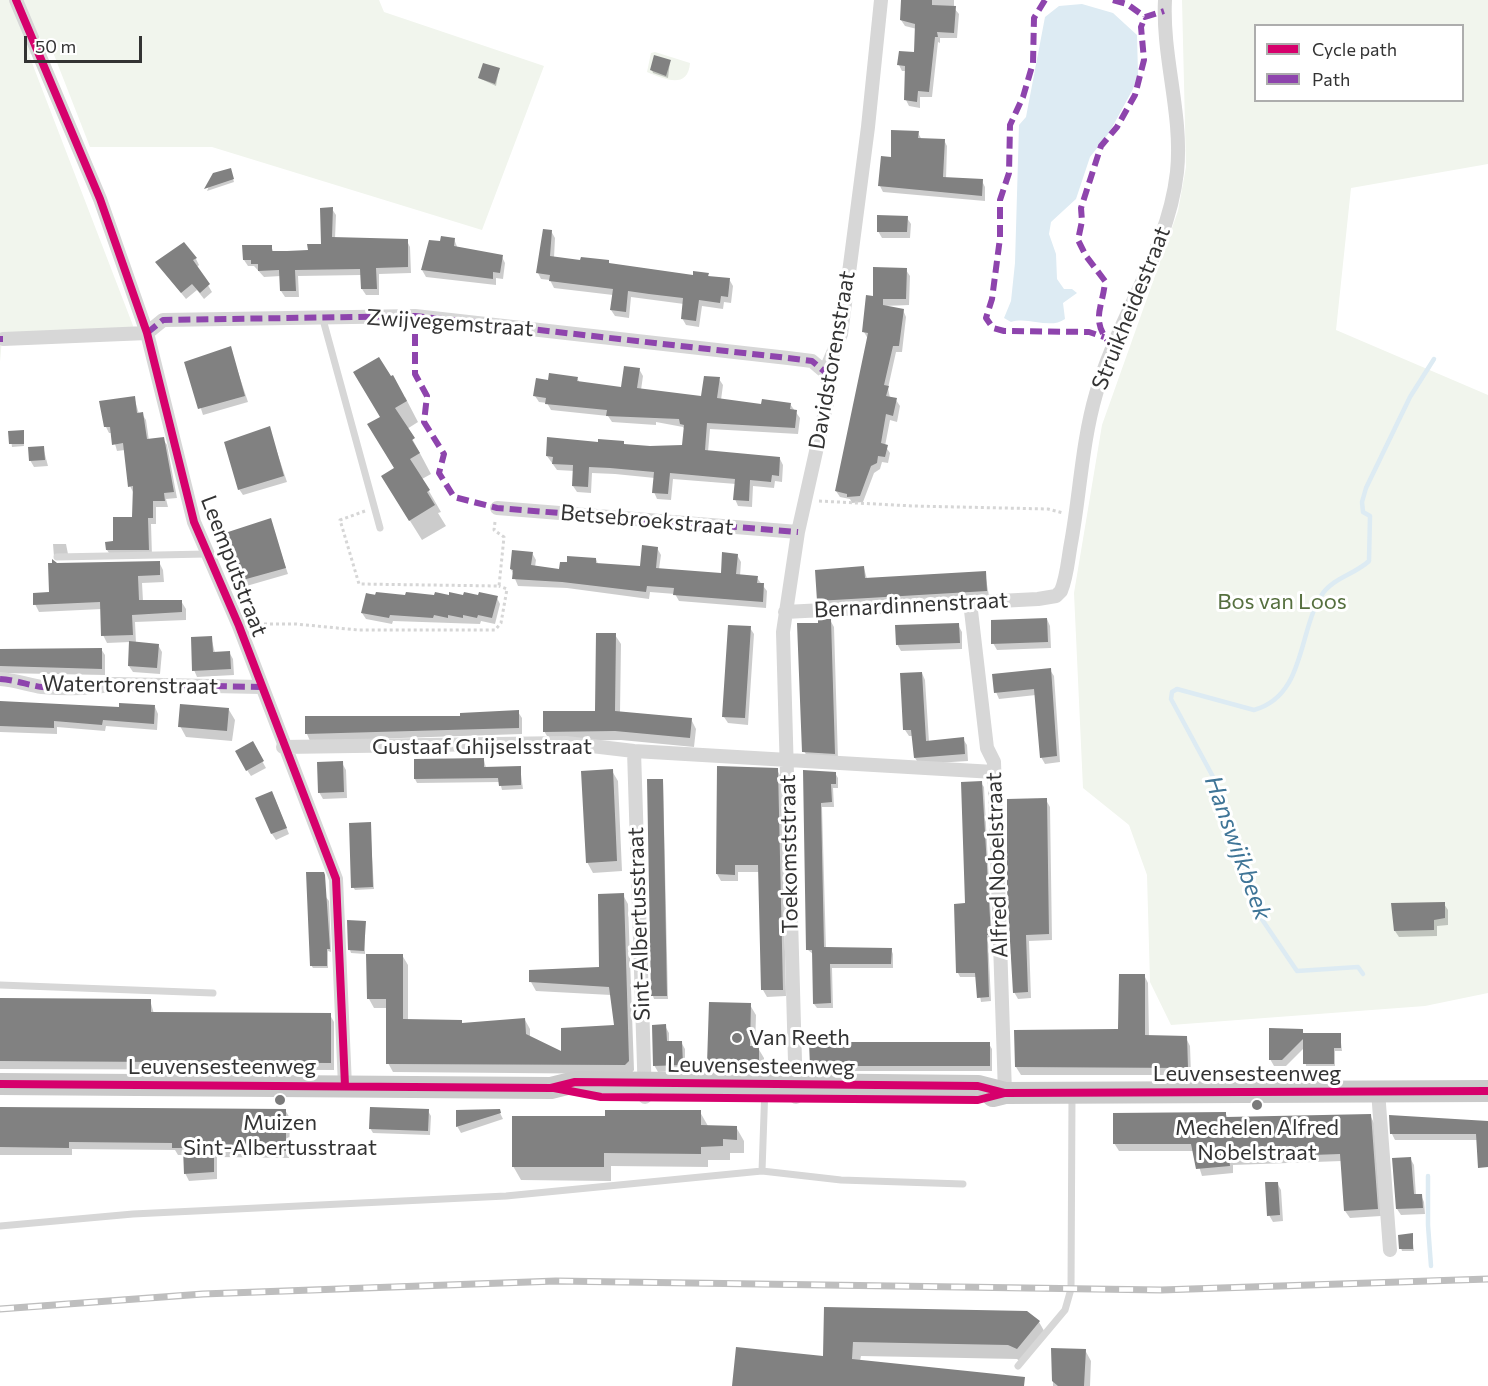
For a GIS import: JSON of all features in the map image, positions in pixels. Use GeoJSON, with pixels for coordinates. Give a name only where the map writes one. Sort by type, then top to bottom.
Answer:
{"type":"FeatureCollection","features":[{"type":"Feature","properties":{"kind":"main road","name":"Leuvensesteenweg"},"geometry":{"type":"LineString","coordinates":[[0,1084],[552,1088],[601,1097],[645,1090],[796,1091],[978,1086],[1005,1093],[1488,1091]]}},
{"type":"Feature","properties":{"kind":"street","name":"Leemputstraat"},"geometry":{"type":"LineString","coordinates":[[16,0],[100,199],[147,333],[194,522],[239,626],[283,747],[336,879],[345,1086]]}},
{"type":"Feature","properties":{"kind":"street","name":"Davidstorenstraat"},"geometry":{"type":"LineString","coordinates":[[785,612],[798,532],[830,389],[825,372],[841,334],[868,127],[881,0]]}},
{"type":"Feature","properties":{"kind":"street","name":"Struikheidestraat"},"geometry":{"type":"LineString","coordinates":[[1038,598],[1056,596],[1064,584],[1096,394],[1147,273],[1173,193],[1178,125],[1166,46],[1165,0]]}},
{"type":"Feature","properties":{"kind":"street","name":"Zwijvegemstraat"},"geometry":{"type":"LineString","coordinates":[[3,339],[147,333],[162,320],[415,316],[812,361],[825,372]]}},
{"type":"Feature","properties":{"kind":"street","name":"Betsebroekstraat"},"geometry":{"type":"LineString","coordinates":[[496,507],[798,532]]}},
{"type":"Feature","properties":{"kind":"street","name":"Bernardinnenstraat"},"geometry":{"type":"LineString","coordinates":[[785,612],[1038,598]]}},
{"type":"Feature","properties":{"kind":"street","name":"Alfred Nobelstraat"},"geometry":{"type":"LineString","coordinates":[[970,602],[987,748],[994,762],[1005,1093]]}},
{"type":"Feature","properties":{"kind":"street","name":"Toekomststraat"},"geometry":{"type":"LineString","coordinates":[[785,612],[783,632],[796,1091]]}},
{"type":"Feature","properties":{"kind":"street","name":"Watertorenstraat"},"geometry":{"type":"LineString","coordinates":[[0,679],[17,680],[41,687],[99,687],[114,684],[261,687]]}},
{"type":"Feature","properties":{"kind":"street","name":"Gustaaf Ghijselsstraat"},"geometry":{"type":"LineString","coordinates":[[283,747],[566,743],[634,751],[994,772]]}},
{"type":"Feature","properties":{"kind":"street","name":"Sint-Albertusstraat"},"geometry":{"type":"LineString","coordinates":[[634,751],[645,1090]]}},
{"type":"Feature","properties":{"kind":"street"},"geometry":{"type":"LineString","coordinates":[[1378,1091],[1390,1250]]}},
{"type":"Feature","properties":{"kind":"lane"},"geometry":{"type":"LineString","coordinates":[[322,316],[380,528]]}},
{"type":"Feature","properties":{"kind":"lane"},"geometry":{"type":"LineString","coordinates":[[57,557],[207,554]]}},
{"type":"Feature","properties":{"kind":"lane"},"geometry":{"type":"LineString","coordinates":[[0,985],[213,993]]}},
{"type":"Feature","properties":{"kind":"lane"},"geometry":{"type":"LineString","coordinates":[[762,1171],[765,1091]]}},
{"type":"Feature","properties":{"kind":"lane"},"geometry":{"type":"LineString","coordinates":[[1018,1366],[1065,1310],[1071,1289],[1072,1093]]}},
{"type":"Feature","properties":{"kind":"lane"},"geometry":{"type":"LineString","coordinates":[[0,1226],[133,1214],[506,1196],[762,1171],[841,1180],[963,1184]]}},
{"type":"Feature","properties":{"kind":"path"},"geometry":{"type":"LineString","coordinates":[[805,499],[901,506],[1048,509],[1076,516]]}},
{"type":"Feature","properties":{"kind":"path"},"geometry":{"type":"LineString","coordinates":[[239,626],[254,623],[296,624],[358,630],[495,630],[501,623],[507,589],[499,586],[359,584],[340,520],[375,507]]}},
{"type":"Feature","properties":{"kind":"path"},"geometry":{"type":"LineString","coordinates":[[496,507],[494,530],[504,537],[499,586]]}},
{"type":"Feature","properties":{"kind":"green space"},"geometry":{"type":"Polygon","coordinates":[[[0,0],[379,0],[384,12],[544,66],[482,230],[212,147],[90,147],[49,42],[29,55],[137,336],[2,339],[0,362],[0,0]]]}},
{"type":"Feature","properties":{"kind":"green space","name":"Bos van Loos"},"geometry":{"type":"Polygon","coordinates":[[[1182,0],[1488,0],[1488,164],[1351,188],[1336,330],[1488,395],[1488,993],[1425,1006],[1171,1025],[1150,982],[1147,875],[1129,825],[1083,788],[1074,593],[1102,425],[1178,211],[1186,167],[1182,0]]]}},
{"type":"Feature","properties":{"kind":"green space"},"geometry":{"type":"Polygon","coordinates":[[[655,52],[690,63],[685,77],[674,80],[647,72],[651,53],[655,52]]]}},
{"type":"Feature","properties":{"kind":"shaded area"},"geometry":{"type":"Polygon","coordinates":[[[1082,4],[1113,13],[1137,35],[1138,74],[1133,89],[1109,133],[1090,157],[1076,199],[1051,222],[1049,234],[1056,254],[1057,279],[1064,289],[1072,289],[1077,293],[1063,303],[1065,319],[1053,323],[1011,322],[1004,318],[1011,301],[1015,263],[1019,125],[1026,117],[1045,17],[1059,6],[1082,4]]]}},
{"type":"Feature","properties":{"kind":"building"},"geometry":{"type":"Polygon","coordinates":[[[901,0],[932,0],[932,5],[956,6],[954,33],[937,32],[929,92],[918,91],[917,102],[904,100],[905,66],[897,65],[899,51],[914,52],[915,24],[900,20],[901,0]]]}},
{"type":"Feature","properties":{"kind":"building"},"geometry":{"type":"Polygon","coordinates":[[[654,55],[671,60],[666,76],[650,70],[654,55]]]}},
{"type":"Feature","properties":{"kind":"building"},"geometry":{"type":"Polygon","coordinates":[[[483,63],[500,68],[495,84],[478,78],[483,63]]]}},
{"type":"Feature","properties":{"kind":"building"},"geometry":{"type":"Polygon","coordinates":[[[891,130],[919,131],[918,138],[945,139],[943,177],[983,179],[982,196],[878,186],[881,156],[891,157],[891,130]]]}},
{"type":"Feature","properties":{"kind":"building"},"geometry":{"type":"Polygon","coordinates":[[[231,168],[234,179],[204,189],[213,173],[231,168]]]}},
{"type":"Feature","properties":{"kind":"building"},"geometry":{"type":"Polygon","coordinates":[[[333,207],[332,237],[408,239],[408,267],[376,268],[377,289],[361,289],[360,269],[295,270],[296,291],[280,291],[279,270],[258,271],[258,264],[251,264],[251,260],[243,260],[242,245],[272,245],[272,251],[287,251],[308,250],[307,244],[321,244],[320,208],[333,207]]]}},
{"type":"Feature","properties":{"kind":"building"},"geometry":{"type":"Polygon","coordinates":[[[877,215],[908,216],[907,232],[877,232],[877,215]]]}},
{"type":"Feature","properties":{"kind":"building"},"geometry":{"type":"Polygon","coordinates":[[[543,229],[552,230],[550,256],[580,260],[581,257],[609,260],[609,263],[693,275],[693,271],[709,273],[708,276],[730,278],[728,297],[721,296],[720,303],[699,300],[696,321],[681,319],[683,298],[628,291],[626,312],[610,310],[613,289],[549,281],[550,275],[536,273],[543,229]]]}},
{"type":"Feature","properties":{"kind":"building"},"geometry":{"type":"Polygon","coordinates":[[[441,236],[455,238],[454,246],[503,255],[500,273],[493,272],[493,279],[421,270],[429,240],[440,241],[441,236]]]}},
{"type":"Feature","properties":{"kind":"building"},"geometry":{"type":"Polygon","coordinates":[[[184,242],[197,258],[193,260],[210,284],[200,293],[192,284],[181,293],[155,262],[184,242]]]}},
{"type":"Feature","properties":{"kind":"building"},"geometry":{"type":"Polygon","coordinates":[[[873,267],[907,268],[906,299],[883,299],[883,305],[904,309],[899,346],[893,346],[884,385],[889,386],[886,396],[897,398],[893,416],[886,414],[881,443],[888,445],[885,457],[878,456],[877,463],[871,466],[860,496],[847,497],[847,494],[835,491],[868,333],[862,332],[866,295],[873,296],[873,267]]]}},
{"type":"Feature","properties":{"kind":"building"},"geometry":{"type":"Polygon","coordinates":[[[231,346],[245,396],[198,409],[184,362],[231,346]]]}},
{"type":"Feature","properties":{"kind":"building"},"geometry":{"type":"Polygon","coordinates":[[[379,357],[391,376],[393,375],[407,401],[395,408],[415,438],[412,440],[420,453],[410,459],[430,490],[427,492],[435,505],[409,521],[381,476],[394,468],[367,424],[380,417],[353,372],[379,357]]]}},
{"type":"Feature","properties":{"kind":"building"},"geometry":{"type":"Polygon","coordinates":[[[624,366],[640,368],[637,388],[701,396],[704,376],[720,377],[717,398],[761,404],[762,399],[791,403],[790,409],[797,410],[795,428],[707,423],[705,450],[780,457],[779,476],[772,475],[771,482],[750,480],[749,501],[733,500],[735,479],[670,473],[668,494],[652,493],[654,472],[610,468],[589,467],[588,487],[572,486],[573,465],[552,464],[553,457],[546,456],[547,437],[598,442],[598,439],[624,441],[624,444],[650,446],[682,445],[684,425],[680,424],[679,419],[606,416],[607,410],[545,404],[546,398],[533,396],[536,378],[548,380],[549,373],[578,377],[577,381],[621,387],[624,366]]]}},
{"type":"Feature","properties":{"kind":"building"},"geometry":{"type":"Polygon","coordinates":[[[135,396],[137,413],[143,412],[147,439],[164,437],[174,492],[164,493],[165,501],[153,501],[153,518],[148,518],[149,550],[106,550],[105,542],[113,541],[113,517],[132,517],[133,486],[128,487],[123,443],[112,445],[110,427],[104,427],[99,401],[135,396]]]}},
{"type":"Feature","properties":{"kind":"building"},"geometry":{"type":"Polygon","coordinates":[[[270,426],[284,476],[238,490],[224,442],[270,426]]]}},
{"type":"Feature","properties":{"kind":"building"},"geometry":{"type":"Polygon","coordinates":[[[24,430],[24,444],[9,444],[8,431],[24,430]]]}},
{"type":"Feature","properties":{"kind":"building"},"geometry":{"type":"Polygon","coordinates":[[[44,446],[45,460],[29,461],[28,447],[44,446]]]}},
{"type":"Feature","properties":{"kind":"building"},"geometry":{"type":"Polygon","coordinates":[[[271,518],[286,568],[239,581],[225,533],[271,518]]]}},
{"type":"Feature","properties":{"kind":"building"},"geometry":{"type":"Polygon","coordinates":[[[642,545],[658,547],[656,568],[721,573],[722,552],[738,554],[736,574],[758,576],[757,583],[764,583],[763,602],[673,595],[674,588],[647,586],[646,592],[562,582],[512,579],[513,570],[510,569],[512,550],[533,552],[531,565],[559,569],[560,562],[567,562],[567,556],[596,558],[596,563],[640,566],[642,545]]]}},
{"type":"Feature","properties":{"kind":"building"},"geometry":{"type":"Polygon","coordinates":[[[52,559],[57,563],[160,561],[160,575],[138,576],[139,600],[182,600],[182,612],[132,615],[133,635],[101,636],[100,602],[33,605],[33,593],[49,592],[48,563],[52,563],[52,559]]]}},
{"type":"Feature","properties":{"kind":"building"},"geometry":{"type":"Polygon","coordinates":[[[864,566],[865,578],[986,571],[987,591],[817,601],[815,570],[864,566]]]}},
{"type":"Feature","properties":{"kind":"building"},"geometry":{"type":"Polygon","coordinates":[[[376,592],[434,595],[435,592],[449,595],[449,592],[463,595],[464,592],[478,595],[479,592],[498,596],[492,618],[478,615],[477,618],[463,615],[463,618],[448,615],[448,618],[434,615],[433,618],[390,615],[389,618],[361,613],[366,593],[375,595],[376,592]]]}},
{"type":"Feature","properties":{"kind":"building"},"geometry":{"type":"Polygon","coordinates":[[[1047,618],[1048,642],[991,644],[991,620],[1047,618]]]}},
{"type":"Feature","properties":{"kind":"building"},"geometry":{"type":"Polygon","coordinates":[[[818,619],[831,619],[835,754],[802,752],[797,623],[818,623],[818,619]]]}},
{"type":"Feature","properties":{"kind":"building"},"geometry":{"type":"Polygon","coordinates":[[[959,623],[960,643],[896,645],[895,625],[959,623]]]}},
{"type":"Feature","properties":{"kind":"building"},"geometry":{"type":"Polygon","coordinates":[[[728,625],[751,626],[745,718],[722,717],[728,625]]]}},
{"type":"Feature","properties":{"kind":"building"},"geometry":{"type":"Polygon","coordinates":[[[596,633],[616,633],[615,711],[692,718],[690,738],[615,731],[543,732],[543,711],[595,711],[596,633]]]}},
{"type":"Feature","properties":{"kind":"building"},"geometry":{"type":"Polygon","coordinates":[[[212,636],[213,652],[230,651],[231,669],[192,671],[191,637],[212,636]]]}},
{"type":"Feature","properties":{"kind":"building"},"geometry":{"type":"Polygon","coordinates":[[[129,641],[159,644],[157,668],[128,666],[129,641]]]}},
{"type":"Feature","properties":{"kind":"building"},"geometry":{"type":"Polygon","coordinates":[[[102,648],[102,669],[0,666],[0,649],[102,648]]]}},
{"type":"Feature","properties":{"kind":"building"},"geometry":{"type":"Polygon","coordinates":[[[1051,668],[1057,756],[1040,758],[1034,689],[994,693],[992,674],[1051,668]]]}},
{"type":"Feature","properties":{"kind":"building"},"geometry":{"type":"Polygon","coordinates":[[[922,672],[926,741],[964,737],[965,754],[914,758],[911,730],[903,730],[900,673],[922,672]]]}},
{"type":"Feature","properties":{"kind":"building"},"geometry":{"type":"Polygon","coordinates":[[[0,701],[119,707],[119,703],[155,705],[154,724],[103,720],[102,725],[54,721],[54,728],[0,726],[0,701]]]}},
{"type":"Feature","properties":{"kind":"building"},"geometry":{"type":"Polygon","coordinates":[[[180,704],[229,708],[227,731],[178,727],[180,704]]]}},
{"type":"Feature","properties":{"kind":"building"},"geometry":{"type":"Polygon","coordinates":[[[519,710],[519,728],[305,734],[305,716],[460,716],[460,713],[519,710]]]}},
{"type":"Feature","properties":{"kind":"building"},"geometry":{"type":"Polygon","coordinates":[[[253,741],[264,761],[246,771],[235,751],[253,741]]]}},
{"type":"Feature","properties":{"kind":"building"},"geometry":{"type":"Polygon","coordinates":[[[484,758],[484,767],[521,766],[521,785],[499,786],[498,778],[414,779],[414,759],[484,758]]]}},
{"type":"Feature","properties":{"kind":"building"},"geometry":{"type":"Polygon","coordinates":[[[343,761],[344,792],[318,793],[317,762],[343,761]]]}},
{"type":"Feature","properties":{"kind":"building"},"geometry":{"type":"Polygon","coordinates":[[[717,766],[778,768],[783,990],[761,990],[758,865],[735,865],[735,875],[716,874],[717,766]]]}},
{"type":"Feature","properties":{"kind":"building"},"geometry":{"type":"Polygon","coordinates":[[[613,769],[617,861],[586,863],[581,771],[613,769]]]}},
{"type":"Feature","properties":{"kind":"building"},"geometry":{"type":"Polygon","coordinates":[[[803,770],[836,772],[836,784],[831,784],[832,802],[821,803],[824,947],[892,948],[891,964],[830,964],[831,1003],[813,1004],[812,950],[806,950],[803,770]]]}},
{"type":"Feature","properties":{"kind":"building"},"geometry":{"type":"Polygon","coordinates":[[[647,779],[663,779],[667,996],[651,996],[647,779]]]}},
{"type":"Feature","properties":{"kind":"building"},"geometry":{"type":"Polygon","coordinates":[[[982,781],[991,935],[987,935],[989,997],[977,998],[975,973],[956,973],[954,904],[965,903],[961,782],[982,781]]]}},
{"type":"Feature","properties":{"kind":"building"},"geometry":{"type":"Polygon","coordinates":[[[272,791],[287,828],[271,834],[255,798],[272,791]]]}},
{"type":"Feature","properties":{"kind":"building"},"geometry":{"type":"Polygon","coordinates":[[[1047,798],[1049,934],[1026,935],[1028,992],[1013,993],[1007,889],[1007,799],[1047,798]]]}},
{"type":"Feature","properties":{"kind":"building"},"geometry":{"type":"Polygon","coordinates":[[[371,822],[373,887],[351,888],[349,823],[371,822]]]}},
{"type":"Feature","properties":{"kind":"building"},"geometry":{"type":"Polygon","coordinates":[[[306,872],[324,872],[325,875],[330,949],[327,949],[327,966],[310,966],[306,872]]]}},
{"type":"Feature","properties":{"kind":"building"},"geometry":{"type":"Polygon","coordinates":[[[624,893],[629,1061],[625,1065],[386,1064],[386,999],[367,999],[366,954],[403,954],[403,1019],[462,1020],[462,1023],[525,1018],[526,1034],[561,1051],[561,1028],[614,1025],[609,987],[529,982],[529,970],[599,967],[598,894],[624,893]]]}},
{"type":"Feature","properties":{"kind":"building"},"geometry":{"type":"Polygon","coordinates":[[[1445,902],[1445,918],[1434,920],[1434,930],[1394,931],[1391,903],[1445,902]]]}},
{"type":"Feature","properties":{"kind":"building"},"geometry":{"type":"Polygon","coordinates":[[[347,920],[366,921],[364,951],[348,950],[347,920]]]}},
{"type":"Feature","properties":{"kind":"building"},"geometry":{"type":"Polygon","coordinates":[[[1119,974],[1145,974],[1145,1035],[1187,1036],[1188,1068],[1015,1067],[1014,1030],[1118,1029],[1119,974]]]}},
{"type":"Feature","properties":{"kind":"building"},"geometry":{"type":"Polygon","coordinates":[[[0,998],[151,999],[151,1012],[331,1013],[331,1063],[0,1061],[0,998]]]}},
{"type":"Feature","properties":{"kind":"building"},"geometry":{"type":"Polygon","coordinates":[[[709,1002],[751,1003],[750,1046],[759,1046],[759,1066],[707,1064],[709,1002]]]}},
{"type":"Feature","properties":{"kind":"building"},"geometry":{"type":"Polygon","coordinates":[[[666,1024],[667,1041],[682,1041],[683,1065],[653,1066],[652,1025],[666,1024]]]}},
{"type":"Feature","properties":{"kind":"building"},"geometry":{"type":"Polygon","coordinates":[[[1269,1028],[1303,1029],[1303,1039],[1282,1060],[1269,1060],[1269,1028]]]}},
{"type":"Feature","properties":{"kind":"building"},"geometry":{"type":"Polygon","coordinates":[[[1303,1033],[1341,1033],[1341,1048],[1334,1048],[1334,1064],[1303,1064],[1303,1033]]]}},
{"type":"Feature","properties":{"kind":"building"},"geometry":{"type":"Polygon","coordinates":[[[809,1042],[990,1042],[990,1066],[810,1066],[809,1042]]]}},
{"type":"Feature","properties":{"kind":"building"},"geometry":{"type":"Polygon","coordinates":[[[0,1107],[286,1109],[286,1151],[214,1150],[214,1172],[184,1174],[183,1148],[172,1148],[172,1143],[69,1142],[69,1148],[0,1147],[0,1107]]]}},
{"type":"Feature","properties":{"kind":"building"},"geometry":{"type":"Polygon","coordinates":[[[370,1107],[429,1109],[428,1131],[369,1129],[370,1107]]]}},
{"type":"Feature","properties":{"kind":"building"},"geometry":{"type":"Polygon","coordinates":[[[500,1109],[501,1113],[456,1127],[456,1110],[500,1109]]]}},
{"type":"Feature","properties":{"kind":"building"},"geometry":{"type":"Polygon","coordinates":[[[605,1110],[701,1110],[701,1125],[737,1126],[737,1140],[723,1139],[723,1146],[701,1147],[701,1154],[604,1153],[604,1167],[512,1167],[512,1116],[605,1116],[605,1110]]]}},
{"type":"Feature","properties":{"kind":"building"},"geometry":{"type":"Polygon","coordinates":[[[1226,1112],[1226,1117],[1371,1114],[1378,1209],[1344,1211],[1340,1154],[1229,1158],[1230,1166],[1196,1169],[1191,1144],[1113,1144],[1113,1113],[1226,1112]]]}},
{"type":"Feature","properties":{"kind":"building"},"geometry":{"type":"Polygon","coordinates":[[[1389,1115],[1488,1121],[1488,1167],[1478,1168],[1476,1134],[1390,1134],[1389,1115]]]}},
{"type":"Feature","properties":{"kind":"building"},"geometry":{"type":"Polygon","coordinates":[[[1411,1157],[1414,1194],[1422,1194],[1423,1208],[1396,1209],[1392,1158],[1411,1157]]]}},
{"type":"Feature","properties":{"kind":"building"},"geometry":{"type":"Polygon","coordinates":[[[1265,1182],[1278,1182],[1280,1215],[1267,1216],[1265,1182]]]}},
{"type":"Feature","properties":{"kind":"building"},"geometry":{"type":"Polygon","coordinates":[[[1413,1233],[1413,1249],[1399,1249],[1398,1235],[1413,1233]]]}},
{"type":"Feature","properties":{"kind":"building"},"geometry":{"type":"Polygon","coordinates":[[[824,1307],[1027,1311],[1040,1321],[1017,1349],[1008,1345],[853,1342],[852,1359],[1025,1377],[1024,1386],[732,1386],[736,1347],[823,1356],[824,1307]]]}},
{"type":"Feature","properties":{"kind":"building"},"geometry":{"type":"Polygon","coordinates":[[[1051,1348],[1086,1349],[1084,1386],[1058,1386],[1052,1381],[1051,1348]]]}},
{"type":"Feature","properties":{"kind":"waterway","name":"Hanswijkbeek"},"geometry":{"type":"LineString","coordinates":[[1363,974],[1358,967],[1297,971],[1259,915],[1218,786],[1171,699],[1172,692],[1177,689],[1254,710],[1271,703],[1283,691],[1292,678],[1308,627],[1321,596],[1331,585],[1369,561],[1370,516],[1363,512],[1362,502],[1366,488],[1410,397],[1434,359]]}},
{"type":"Feature","properties":{"kind":"waterway","name":"Hanswijkbeek"},"geometry":{"type":"LineString","coordinates":[[1428,1176],[1431,1266]]}},
{"type":"Feature","properties":{"kind":"railway"},"geometry":{"type":"LineString","coordinates":[[0,1309],[203,1294],[556,1281],[1161,1290],[1488,1279]]}},
{"type":"Feature","properties":{"kind":"marked path"},"geometry":{"type":"LineString","coordinates":[[1045,0],[1034,18],[1033,63],[1023,97],[1010,125],[1009,173],[1000,200],[1000,238],[992,299],[986,318],[993,328],[1004,331],[1089,332],[1104,337]]}},
{"type":"Feature","properties":{"kind":"marked path"},"geometry":{"type":"LineString","coordinates":[[1113,0],[1127,4],[1145,17],[1164,11]]}},
{"type":"Feature","properties":{"kind":"marked path"},"geometry":{"type":"LineString","coordinates":[[1114,348],[1106,339],[1099,322],[1105,281],[1086,256],[1078,240],[1082,221],[1081,208],[1101,146],[1117,127],[1135,95],[1144,60],[1141,27],[1145,17]]}},
{"type":"Feature","properties":{"kind":"marked path"},"geometry":{"type":"LineString","coordinates":[[415,316],[415,374],[427,396],[424,422],[444,454],[439,473],[454,497],[497,508],[798,532]]}},
{"type":"Feature","properties":{"kind":"marked path"},"geometry":{"type":"LineString","coordinates":[[147,333],[163,320],[415,316],[812,361],[825,372]]}},
{"type":"Feature","properties":{"kind":"marked path"},"geometry":{"type":"LineString","coordinates":[[0,679],[60,688],[88,688],[114,684],[261,687]]}},
{"type":"Feature","properties":{"kind":"cycle path"},"geometry":{"type":"LineString","coordinates":[[16,0],[100,199],[147,333],[194,522],[239,626],[336,879],[345,1086]]}},
{"type":"Feature","properties":{"kind":"cycle path"},"geometry":{"type":"LineString","coordinates":[[0,1084],[551,1088],[575,1082],[978,1086],[1005,1093]]}},
{"type":"Feature","properties":{"kind":"cycle path"},"geometry":{"type":"LineString","coordinates":[[554,1088],[601,1097],[978,1100],[1005,1093],[1488,1091]]}},
{"type":"Feature","properties":{"kind":"place","name":"Van Reeth"},"geometry":{"type":"Point","coordinates":[737,1038]}},
{"type":"Feature","properties":{"kind":"place","name":"Muizen Sint-Albertusstraat"},"geometry":{"type":"Point","coordinates":[280,1100]}},
{"type":"Feature","properties":{"kind":"place","name":"Mechelen Alfred Nobelstraat"},"geometry":{"type":"Point","coordinates":[1257,1105]}}]}
